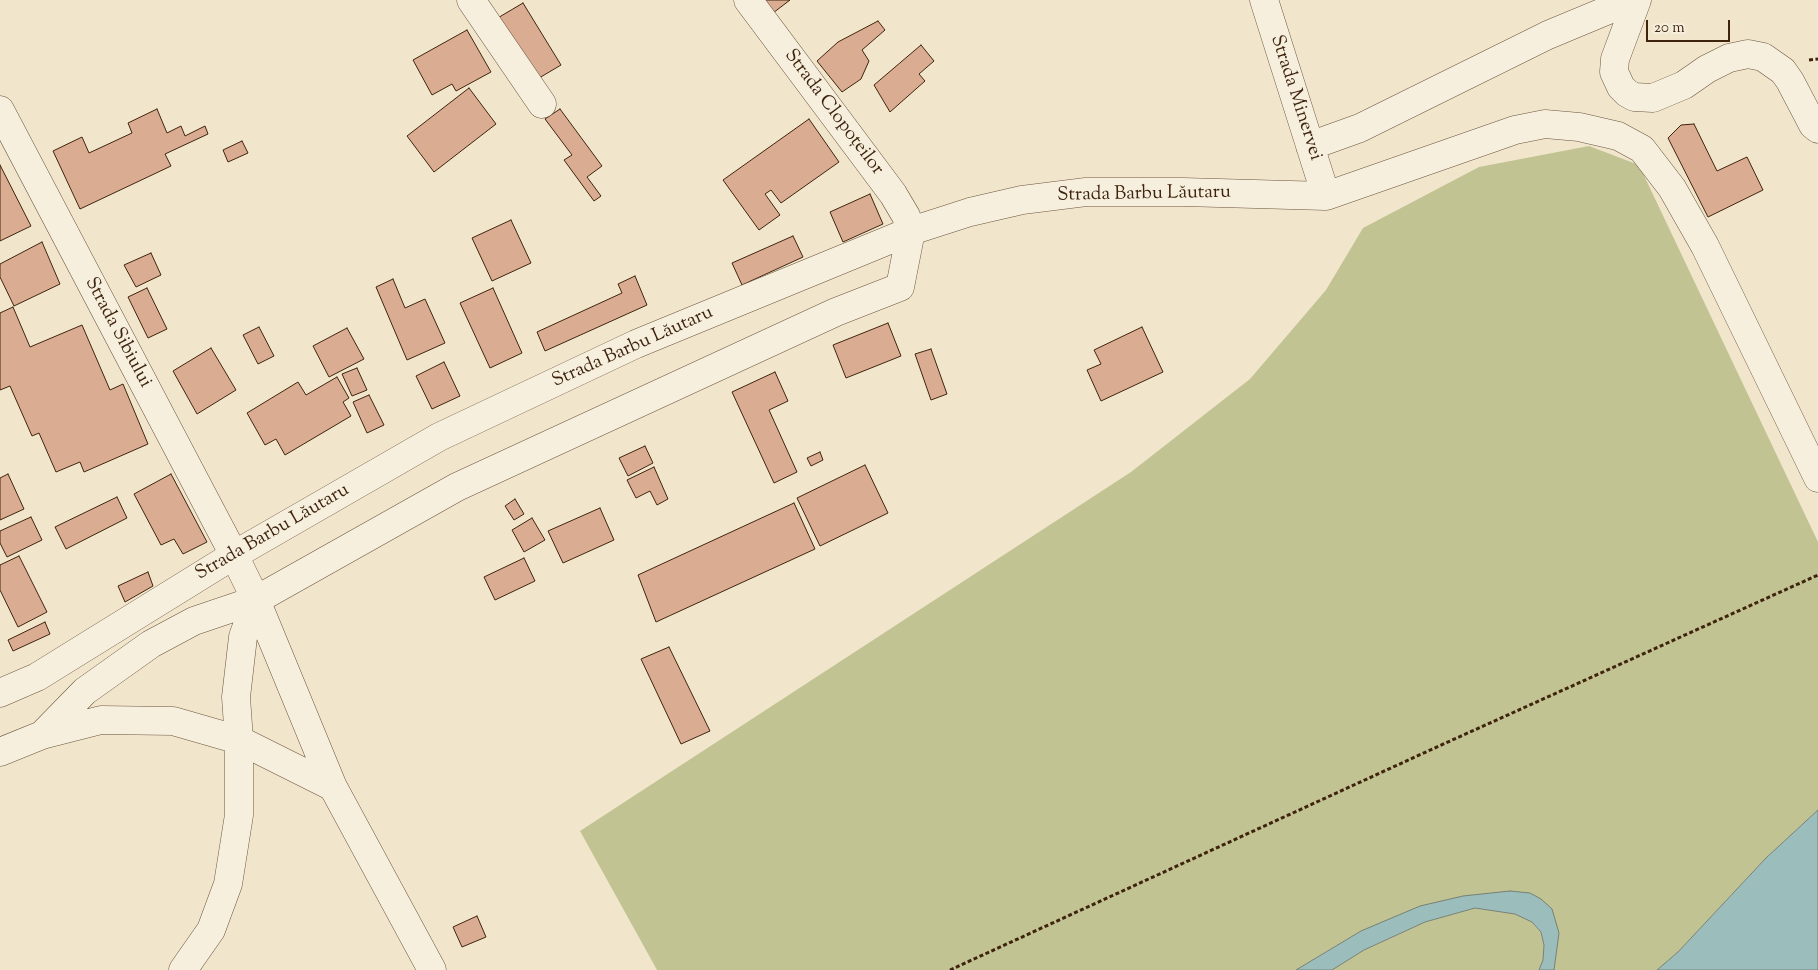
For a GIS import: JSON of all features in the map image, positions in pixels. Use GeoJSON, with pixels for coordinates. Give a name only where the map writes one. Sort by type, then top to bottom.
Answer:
{"type":"FeatureCollection","features":[{"type":"Feature","properties":{"kind":"street"},"geometry":{"type":"LineString","coordinates":[[471,0],[542,104]]}},
{"type":"Feature","properties":{"kind":"street","name":"Strada Clopoțeilor"},"geometry":{"type":"LineString","coordinates":[[748,0],[893,194],[906,216],[911,231]]}},
{"type":"Feature","properties":{"kind":"street","name":"Strada Minervei"},"geometry":{"type":"LineString","coordinates":[[1264,0],[1326,196]]}},
{"type":"Feature","properties":{"kind":"street"},"geometry":{"type":"LineString","coordinates":[[1310,146],[1360,128],[1548,35],[1632,0]]}},
{"type":"Feature","properties":{"kind":"street"},"geometry":{"type":"LineString","coordinates":[[1637,0],[1615,58],[1614,72],[1626,93],[1634,97],[1652,98],[1684,85],[1707,69],[1729,58],[1748,54],[1763,57],[1783,71],[1813,125],[1818,129]]}},
{"type":"Feature","properties":{"kind":"street","name":"Strada Sibiului"},"geometry":{"type":"LineString","coordinates":[[0,110],[234,555],[256,600],[333,787],[432,970]]}},
{"type":"Feature","properties":{"kind":"street"},"geometry":{"type":"LineString","coordinates":[[1326,196],[1515,130],[1545,124],[1579,127],[1618,136],[1642,149],[1672,188],[1705,246],[1818,478]]}},
{"type":"Feature","properties":{"kind":"street","name":"Strada Barbu Lăutaru"},"geometry":{"type":"LineString","coordinates":[[0,693],[37,677],[234,555],[448,433],[636,344],[911,231],[970,212],[1022,200],[1086,192],[1183,192],[1326,196]]}},
{"type":"Feature","properties":{"kind":"street"},"geometry":{"type":"LineString","coordinates":[[42,735],[85,691],[151,644],[194,621],[256,600],[457,487],[836,312],[900,287],[911,231]]}},
{"type":"Feature","properties":{"kind":"street"},"geometry":{"type":"LineString","coordinates":[[182,970],[212,930],[228,884],[239,815],[239,740],[236,697],[243,637],[256,600]]}},
{"type":"Feature","properties":{"kind":"street"},"geometry":{"type":"LineString","coordinates":[[0,752],[42,735],[101,720],[174,721],[239,740],[333,787]]}},
{"type":"Feature","properties":{"kind":"path"},"geometry":{"type":"LineString","coordinates":[[950,970],[1457,738],[1818,576]]}},
{"type":"Feature","properties":{"kind":"green space"},"geometry":{"type":"Polygon","coordinates":[[[1589,146],[1639,165],[1818,542],[1818,810],[1766,858],[1678,952],[1657,970],[1554,970],[1559,933],[1530,893],[1361,931],[1296,970],[657,970],[580,831],[1131,472],[1250,379],[1326,290],[1363,228],[1479,167],[1589,146]]]}},
{"type":"Feature","properties":{"kind":"green space"},"geometry":{"type":"Polygon","coordinates":[[[1475,908],[1515,914],[1532,922],[1541,932],[1544,945],[1543,960],[1539,970],[1332,970],[1364,950],[1425,922],[1475,908]]]}},
{"type":"Feature","properties":{"kind":"water"},"geometry":{"type":"Polygon","coordinates":[[[1818,810],[1818,970],[1657,970],[1678,952],[1766,858],[1818,810]]]}},
{"type":"Feature","properties":{"kind":"water"},"geometry":{"type":"Polygon","coordinates":[[[1510,891],[1530,893],[1541,899],[1552,909],[1559,933],[1554,970],[1539,970],[1543,960],[1544,945],[1541,932],[1532,922],[1515,914],[1475,908],[1425,922],[1364,950],[1332,970],[1296,970],[1361,931],[1420,906],[1463,896],[1510,891]]]}},
{"type":"Feature","properties":{"kind":"building"},"geometry":{"type":"Polygon","coordinates":[[[762,0],[790,0],[773,13],[762,0]]]}},
{"type":"Feature","properties":{"kind":"building"},"geometry":{"type":"Polygon","coordinates":[[[523,3],[561,65],[534,81],[496,19],[523,3]]]}},
{"type":"Feature","properties":{"kind":"building"},"geometry":{"type":"Polygon","coordinates":[[[878,21],[885,30],[862,50],[869,61],[861,79],[842,92],[817,61],[838,42],[878,21]]]}},
{"type":"Feature","properties":{"kind":"building"},"geometry":{"type":"Polygon","coordinates":[[[467,30],[491,72],[456,91],[452,84],[432,95],[413,60],[467,30]]]}},
{"type":"Feature","properties":{"kind":"building"},"geometry":{"type":"Polygon","coordinates":[[[921,45],[934,61],[919,74],[925,81],[890,112],[874,85],[921,45]]]}},
{"type":"Feature","properties":{"kind":"building"},"geometry":{"type":"Polygon","coordinates":[[[469,88],[496,124],[434,172],[407,136],[469,88]]]}},
{"type":"Feature","properties":{"kind":"building"},"geometry":{"type":"Polygon","coordinates":[[[157,109],[167,133],[181,126],[185,136],[205,126],[208,134],[165,154],[171,166],[80,209],[53,151],[82,137],[89,153],[132,133],[128,123],[157,109]]]}},
{"type":"Feature","properties":{"kind":"building"},"geometry":{"type":"Polygon","coordinates":[[[560,109],[602,166],[587,177],[601,196],[594,201],[564,160],[572,155],[545,119],[560,109]]]}},
{"type":"Feature","properties":{"kind":"building"},"geometry":{"type":"Polygon","coordinates":[[[809,119],[839,162],[781,203],[771,190],[765,194],[780,215],[759,230],[723,180],[809,119]]]}},
{"type":"Feature","properties":{"kind":"building"},"geometry":{"type":"Polygon","coordinates":[[[1694,124],[1717,171],[1747,157],[1763,190],[1708,217],[1668,138],[1681,125],[1694,124]]]}},
{"type":"Feature","properties":{"kind":"building"},"geometry":{"type":"Polygon","coordinates":[[[242,141],[248,153],[228,162],[223,150],[242,141]]]}},
{"type":"Feature","properties":{"kind":"building"},"geometry":{"type":"Polygon","coordinates":[[[0,165],[31,226],[0,241],[0,165]]]}},
{"type":"Feature","properties":{"kind":"building"},"geometry":{"type":"Polygon","coordinates":[[[870,194],[883,224],[843,242],[830,212],[870,194]]]}},
{"type":"Feature","properties":{"kind":"building"},"geometry":{"type":"Polygon","coordinates":[[[511,220],[531,263],[492,281],[472,238],[511,220]]]}},
{"type":"Feature","properties":{"kind":"building"},"geometry":{"type":"Polygon","coordinates":[[[793,236],[803,257],[742,285],[732,263],[793,236]]]}},
{"type":"Feature","properties":{"kind":"building"},"geometry":{"type":"Polygon","coordinates":[[[42,242],[60,284],[14,306],[0,277],[0,264],[42,242]]]}},
{"type":"Feature","properties":{"kind":"building"},"geometry":{"type":"Polygon","coordinates":[[[151,253],[161,275],[136,287],[124,265],[151,253]]]}},
{"type":"Feature","properties":{"kind":"building"},"geometry":{"type":"Polygon","coordinates":[[[635,276],[647,305],[545,351],[537,332],[622,293],[618,284],[635,276]]]}},
{"type":"Feature","properties":{"kind":"building"},"geometry":{"type":"Polygon","coordinates":[[[393,279],[405,308],[425,299],[445,343],[407,360],[376,287],[393,279]]]}},
{"type":"Feature","properties":{"kind":"building"},"geometry":{"type":"Polygon","coordinates":[[[147,288],[167,329],[148,338],[128,297],[147,288]]]}},
{"type":"Feature","properties":{"kind":"building"},"geometry":{"type":"Polygon","coordinates":[[[493,288],[522,353],[490,368],[460,303],[493,288]]]}},
{"type":"Feature","properties":{"kind":"building"},"geometry":{"type":"Polygon","coordinates":[[[13,307],[30,347],[82,325],[110,390],[123,384],[148,444],[84,472],[80,462],[56,472],[39,433],[32,436],[10,386],[0,390],[0,313],[13,307]]]}},
{"type":"Feature","properties":{"kind":"building"},"geometry":{"type":"Polygon","coordinates":[[[888,323],[901,356],[846,378],[833,345],[888,323]]]}},
{"type":"Feature","properties":{"kind":"building"},"geometry":{"type":"Polygon","coordinates":[[[259,327],[274,356],[258,364],[243,335],[259,327]]]}},
{"type":"Feature","properties":{"kind":"building"},"geometry":{"type":"Polygon","coordinates":[[[1142,327],[1163,372],[1101,401],[1087,370],[1101,364],[1094,350],[1142,327]]]}},
{"type":"Feature","properties":{"kind":"building"},"geometry":{"type":"Polygon","coordinates":[[[347,328],[364,359],[329,377],[313,346],[347,328]]]}},
{"type":"Feature","properties":{"kind":"building"},"geometry":{"type":"Polygon","coordinates":[[[211,348],[236,390],[197,414],[173,371],[211,348]]]}},
{"type":"Feature","properties":{"kind":"building"},"geometry":{"type":"Polygon","coordinates":[[[931,349],[947,394],[931,400],[915,354],[931,349]]]}},
{"type":"Feature","properties":{"kind":"building"},"geometry":{"type":"Polygon","coordinates":[[[444,362],[460,396],[432,409],[416,376],[444,362]]]}},
{"type":"Feature","properties":{"kind":"building"},"geometry":{"type":"Polygon","coordinates":[[[357,368],[367,390],[352,396],[342,374],[357,368]]]}},
{"type":"Feature","properties":{"kind":"building"},"geometry":{"type":"Polygon","coordinates":[[[775,372],[788,401],[769,410],[797,472],[774,483],[732,392],[775,372]]]}},
{"type":"Feature","properties":{"kind":"building"},"geometry":{"type":"Polygon","coordinates":[[[337,377],[349,398],[343,402],[351,416],[285,455],[276,439],[265,445],[247,413],[298,382],[306,395],[337,377]]]}},
{"type":"Feature","properties":{"kind":"building"},"geometry":{"type":"Polygon","coordinates":[[[369,395],[384,425],[367,433],[353,402],[369,395]]]}},
{"type":"Feature","properties":{"kind":"building"},"geometry":{"type":"Polygon","coordinates":[[[645,446],[653,463],[628,476],[619,458],[645,446]]]}},
{"type":"Feature","properties":{"kind":"building"},"geometry":{"type":"Polygon","coordinates":[[[820,452],[823,460],[811,466],[807,458],[820,452]]]}},
{"type":"Feature","properties":{"kind":"building"},"geometry":{"type":"Polygon","coordinates":[[[865,465],[888,513],[820,546],[797,498],[865,465]]]}},
{"type":"Feature","properties":{"kind":"building"},"geometry":{"type":"Polygon","coordinates":[[[654,467],[668,499],[657,505],[650,491],[636,498],[627,480],[654,467]]]}},
{"type":"Feature","properties":{"kind":"building"},"geometry":{"type":"Polygon","coordinates":[[[8,474],[24,509],[0,520],[0,478],[8,474]]]}},
{"type":"Feature","properties":{"kind":"building"},"geometry":{"type":"Polygon","coordinates":[[[171,474],[207,542],[183,554],[174,539],[161,545],[134,494],[171,474]]]}},
{"type":"Feature","properties":{"kind":"building"},"geometry":{"type":"Polygon","coordinates":[[[117,497],[127,518],[66,549],[55,527],[117,497]]]}},
{"type":"Feature","properties":{"kind":"building"},"geometry":{"type":"Polygon","coordinates":[[[515,499],[524,514],[514,520],[505,506],[515,499]]]}},
{"type":"Feature","properties":{"kind":"building"},"geometry":{"type":"Polygon","coordinates":[[[794,503],[815,549],[656,622],[638,575],[794,503]]]}},
{"type":"Feature","properties":{"kind":"building"},"geometry":{"type":"Polygon","coordinates":[[[600,508],[614,540],[563,563],[548,531],[600,508]]]}},
{"type":"Feature","properties":{"kind":"building"},"geometry":{"type":"Polygon","coordinates":[[[31,517],[42,540],[7,557],[0,543],[0,531],[31,517]]]}},
{"type":"Feature","properties":{"kind":"building"},"geometry":{"type":"Polygon","coordinates":[[[532,518],[545,540],[524,552],[512,530],[532,518]]]}},
{"type":"Feature","properties":{"kind":"building"},"geometry":{"type":"Polygon","coordinates":[[[19,556],[47,612],[18,627],[0,590],[0,565],[19,556]]]}},
{"type":"Feature","properties":{"kind":"building"},"geometry":{"type":"Polygon","coordinates":[[[524,558],[535,581],[495,600],[484,577],[524,558]]]}},
{"type":"Feature","properties":{"kind":"building"},"geometry":{"type":"Polygon","coordinates":[[[148,572],[153,586],[125,602],[118,586],[148,572]]]}},
{"type":"Feature","properties":{"kind":"building"},"geometry":{"type":"Polygon","coordinates":[[[45,622],[50,634],[13,651],[8,640],[45,622]]]}},
{"type":"Feature","properties":{"kind":"building"},"geometry":{"type":"Polygon","coordinates":[[[669,647],[710,731],[681,744],[641,659],[669,647]]]}},
{"type":"Feature","properties":{"kind":"building"},"geometry":{"type":"Polygon","coordinates":[[[477,916],[486,937],[462,947],[453,927],[477,916]]]}}]}
